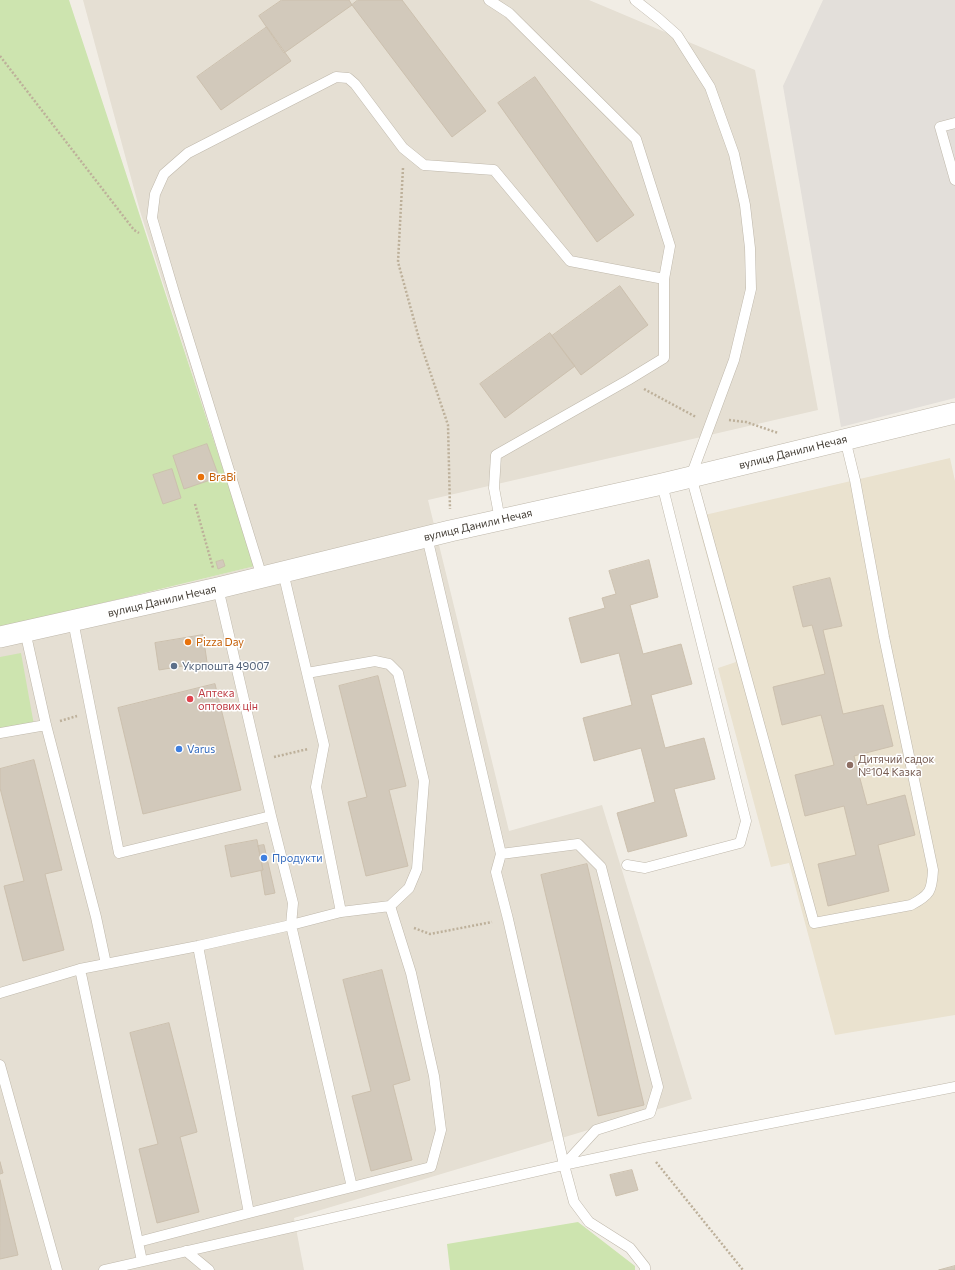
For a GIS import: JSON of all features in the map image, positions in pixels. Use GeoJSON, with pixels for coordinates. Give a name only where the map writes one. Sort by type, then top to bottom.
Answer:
{"type":"FeatureCollection","features":[{"type":"Feature","properties":{"kind":"street","name":"вулиця Данили Нечая"},"geometry":{"type":"LineString","coordinates":[[0,637],[218,588],[450,531],[662,484],[955,413]]}},
{"type":"Feature","properties":{"kind":"lane"},"geometry":{"type":"LineString","coordinates":[[489,0],[509,14],[636,139],[670,246],[664,279],[664,358],[496,455],[494,488],[500,520]]}},
{"type":"Feature","properties":{"kind":"lane"},"geometry":{"type":"LineString","coordinates":[[635,0],[677,35],[710,87],[734,154],[745,205],[750,248],[752,289],[734,360],[691,476],[814,923],[911,905],[921,900],[929,893],[933,870],[884,637],[855,480],[845,439]]}},
{"type":"Feature","properties":{"kind":"lane"},"geometry":{"type":"LineString","coordinates":[[262,577],[152,218],[155,194],[164,174],[188,153],[336,77],[348,78],[355,84],[403,148],[424,165],[494,170],[570,261],[664,279]]}},
{"type":"Feature","properties":{"kind":"lane"},"geometry":{"type":"LineString","coordinates":[[955,123],[940,127],[955,180]]}},
{"type":"Feature","properties":{"kind":"lane"},"geometry":{"type":"LineString","coordinates":[[627,865],[645,868],[740,843],[746,821],[662,484]]}},
{"type":"Feature","properties":{"kind":"lane"},"geometry":{"type":"LineString","coordinates":[[426,537],[501,854],[496,872],[564,1165],[574,1202],[589,1222],[630,1248],[646,1270]]}},
{"type":"Feature","properties":{"kind":"lane"},"geometry":{"type":"LineString","coordinates":[[283,572],[324,745],[316,787],[341,912]]}},
{"type":"Feature","properties":{"kind":"lane"},"geometry":{"type":"LineString","coordinates":[[218,588],[271,816],[293,903],[291,925],[352,1187]]}},
{"type":"Feature","properties":{"kind":"lane"},"geometry":{"type":"LineString","coordinates":[[73,621],[90,712],[120,853],[271,816]]}},
{"type":"Feature","properties":{"kind":"lane"},"geometry":{"type":"LineString","coordinates":[[24,631],[46,725],[96,917],[106,964]]}},
{"type":"Feature","properties":{"kind":"lane"},"geometry":{"type":"LineString","coordinates":[[0,992],[80,969],[198,946],[341,912],[390,906],[409,888],[417,868],[424,781],[398,673],[388,664],[376,661],[307,673]]}},
{"type":"Feature","properties":{"kind":"lane"},"geometry":{"type":"LineString","coordinates":[[0,733],[46,725]]}},
{"type":"Feature","properties":{"kind":"lane"},"geometry":{"type":"LineString","coordinates":[[501,854],[578,844],[601,867],[658,1087],[650,1113],[596,1130],[564,1165]]}},
{"type":"Feature","properties":{"kind":"lane"},"geometry":{"type":"LineString","coordinates":[[138,1242],[431,1167],[441,1130],[434,1076],[411,973],[390,906]]}},
{"type":"Feature","properties":{"kind":"lane"},"geometry":{"type":"LineString","coordinates":[[198,946],[249,1213]]}},
{"type":"Feature","properties":{"kind":"lane"},"geometry":{"type":"LineString","coordinates":[[80,969],[142,1261]]}},
{"type":"Feature","properties":{"kind":"lane"},"geometry":{"type":"LineString","coordinates":[[0,1065],[57,1270]]}},
{"type":"Feature","properties":{"kind":"lane"},"geometry":{"type":"LineString","coordinates":[[104,1270],[564,1165],[955,1087]]}},
{"type":"Feature","properties":{"kind":"lane"},"geometry":{"type":"LineString","coordinates":[[186,1251],[208,1270]]}},
{"type":"Feature","properties":{"kind":"path"},"geometry":{"type":"LineString","coordinates":[[0,56],[134,230],[160,248]]}},
{"type":"Feature","properties":{"kind":"path"},"geometry":{"type":"LineString","coordinates":[[403,148],[398,262],[420,342],[448,425],[450,531]]}},
{"type":"Feature","properties":{"kind":"path"},"geometry":{"type":"LineString","coordinates":[[195,504],[218,588]]}},
{"type":"Feature","properties":{"kind":"path"},"geometry":{"type":"LineString","coordinates":[[46,725],[90,712]]}},
{"type":"Feature","properties":{"kind":"path"},"geometry":{"type":"LineString","coordinates":[[258,760],[324,745]]}},
{"type":"Feature","properties":{"kind":"path"},"geometry":{"type":"LineString","coordinates":[[430,934],[508,919]]}},
{"type":"Feature","properties":{"kind":"path"},"geometry":{"type":"LineString","coordinates":[[644,1148],[743,1270]]}},
{"type":"Feature","properties":{"kind":"shaded area"},"geometry":{"type":"Polygon","coordinates":[[[83,0],[589,0],[755,70],[818,410],[428,500],[509,831],[602,805],[692,1099],[294,1218],[304,1270],[0,1270],[0,630],[254,566],[140,211],[83,0]]]}},
{"type":"Feature","properties":{"kind":"shaded area"},"geometry":{"type":"Polygon","coordinates":[[[823,0],[955,0],[955,398],[841,427],[783,86],[823,0]]]}},
{"type":"Feature","properties":{"kind":"shaded area","name":"Дитячий садок №104 Казка"},"geometry":{"type":"Polygon","coordinates":[[[950,458],[955,481],[955,1015],[835,1035],[789,863],[771,867],[718,668],[736,662],[696,517],[950,458]]]}},
{"type":"Feature","properties":{"kind":"green space"},"geometry":{"type":"Polygon","coordinates":[[[0,0],[69,0],[255,566],[0,628],[0,0]]]}},
{"type":"Feature","properties":{"kind":"green space"},"geometry":{"type":"Polygon","coordinates":[[[21,653],[34,725],[0,731],[0,657],[21,653]]]}},
{"type":"Feature","properties":{"kind":"green space"},"geometry":{"type":"Polygon","coordinates":[[[578,1222],[635,1266],[635,1270],[450,1270],[447,1244],[578,1222]]]}},
{"type":"Feature","properties":{"kind":"building"},"geometry":{"type":"Polygon","coordinates":[[[282,0],[349,0],[352,5],[284,53],[259,16],[282,0]]]}},
{"type":"Feature","properties":{"kind":"building"},"geometry":{"type":"Polygon","coordinates":[[[358,0],[402,0],[486,111],[452,137],[352,5],[358,0]]]}},
{"type":"Feature","properties":{"kind":"building"},"geometry":{"type":"Polygon","coordinates":[[[267,27],[291,61],[221,110],[197,77],[267,27]]]}},
{"type":"Feature","properties":{"kind":"building"},"geometry":{"type":"Polygon","coordinates":[[[535,77],[634,215],[597,242],[498,103],[535,77]]]}},
{"type":"Feature","properties":{"kind":"building"},"geometry":{"type":"Polygon","coordinates":[[[620,286],[648,325],[581,375],[552,336],[620,286]]]}},
{"type":"Feature","properties":{"kind":"building"},"geometry":{"type":"Polygon","coordinates":[[[550,333],[575,366],[505,418],[480,384],[550,333]]]}},
{"type":"Feature","properties":{"kind":"building"},"geometry":{"type":"Polygon","coordinates":[[[207,444],[219,477],[184,489],[173,456],[207,444]]]}},
{"type":"Feature","properties":{"kind":"building"},"geometry":{"type":"Polygon","coordinates":[[[172,469],[181,498],[163,504],[153,475],[172,469]]]}},
{"type":"Feature","properties":{"kind":"building"},"geometry":{"type":"Polygon","coordinates":[[[223,560],[225,566],[218,569],[216,562],[223,560]]]}},
{"type":"Feature","properties":{"kind":"building"},"geometry":{"type":"Polygon","coordinates":[[[649,560],[658,597],[630,605],[643,654],[681,644],[692,684],[651,695],[665,748],[704,738],[715,779],[674,789],[687,836],[628,852],[617,813],[655,802],[641,748],[594,761],[583,718],[632,705],[619,653],[581,663],[569,618],[605,608],[602,598],[616,594],[609,571],[649,560]]]}},
{"type":"Feature","properties":{"kind":"building"},"geometry":{"type":"Polygon","coordinates":[[[830,578],[842,626],[823,630],[843,714],[883,705],[893,746],[854,756],[867,805],[905,795],[915,835],[878,845],[889,891],[828,906],[818,864],[856,855],[844,806],[805,816],[795,775],[834,765],[821,715],[782,725],[773,687],[825,674],[812,625],[803,627],[793,587],[830,578]]]}},
{"type":"Feature","properties":{"kind":"building"},"geometry":{"type":"Polygon","coordinates":[[[203,635],[207,662],[159,670],[155,643],[203,635]]]}},
{"type":"Feature","properties":{"kind":"building"},"geometry":{"type":"Polygon","coordinates":[[[378,676],[406,786],[389,790],[408,866],[366,876],[348,802],[367,797],[339,686],[378,676]]]}},
{"type":"Feature","properties":{"kind":"building","name":"Varus"},"geometry":{"type":"Polygon","coordinates":[[[215,684],[241,790],[143,814],[118,708],[215,684]]]}},
{"type":"Feature","properties":{"kind":"building"},"geometry":{"type":"Polygon","coordinates":[[[34,760],[62,870],[45,874],[64,950],[23,961],[4,886],[24,881],[0,788],[0,769],[34,760]]]}},
{"type":"Feature","properties":{"kind":"building"},"geometry":{"type":"Polygon","coordinates":[[[257,840],[263,870],[231,877],[225,846],[257,840]]]}},
{"type":"Feature","properties":{"kind":"building","name":"Продукти"},"geometry":{"type":"Polygon","coordinates":[[[264,845],[275,893],[265,895],[261,871],[263,870],[258,846],[264,845]]]}},
{"type":"Feature","properties":{"kind":"building"},"geometry":{"type":"Polygon","coordinates":[[[587,864],[644,1105],[598,1116],[541,875],[587,864]]]}},
{"type":"Feature","properties":{"kind":"building"},"geometry":{"type":"Polygon","coordinates":[[[382,970],[410,1080],[393,1085],[412,1160],[371,1171],[352,1096],[371,1091],[343,980],[382,970]]]}},
{"type":"Feature","properties":{"kind":"building"},"geometry":{"type":"Polygon","coordinates":[[[169,1023],[197,1132],[180,1137],[199,1212],[157,1223],[139,1149],[158,1144],[130,1033],[169,1023]]]}},
{"type":"Feature","properties":{"kind":"building"},"geometry":{"type":"Polygon","coordinates":[[[0,1162],[3,1173],[0,1174],[0,1162]]]}},
{"type":"Feature","properties":{"kind":"building"},"geometry":{"type":"Polygon","coordinates":[[[632,1170],[638,1190],[616,1196],[610,1175],[632,1170]]]}},
{"type":"Feature","properties":{"kind":"building"},"geometry":{"type":"Polygon","coordinates":[[[0,1180],[18,1255],[0,1259],[0,1180]]]}},
{"type":"Feature","properties":{"kind":"building"},"geometry":{"type":"Polygon","coordinates":[[[955,1266],[955,1270],[939,1270],[955,1266]]]}},
{"type":"Feature","properties":{"kind":"place","name":"BraBi"},"geometry":{"type":"Point","coordinates":[201,477]}},
{"type":"Feature","properties":{"kind":"place","name":"Pizza Day"},"geometry":{"type":"Point","coordinates":[188,642]}},
{"type":"Feature","properties":{"kind":"place","name":"Укрпошта 49007"},"geometry":{"type":"Point","coordinates":[174,666]}},
{"type":"Feature","properties":{"kind":"place","name":"Аптека оптових цін"},"geometry":{"type":"Point","coordinates":[190,699]}},
{"type":"Feature","properties":{"kind":"place","name":"Varus"},"geometry":{"type":"Point","coordinates":[179,749]}},
{"type":"Feature","properties":{"kind":"place","name":"Дитячий садок №104 Казка"},"geometry":{"type":"Point","coordinates":[850,765]}},
{"type":"Feature","properties":{"kind":"place","name":"Продукти"},"geometry":{"type":"Point","coordinates":[264,858]}}]}
